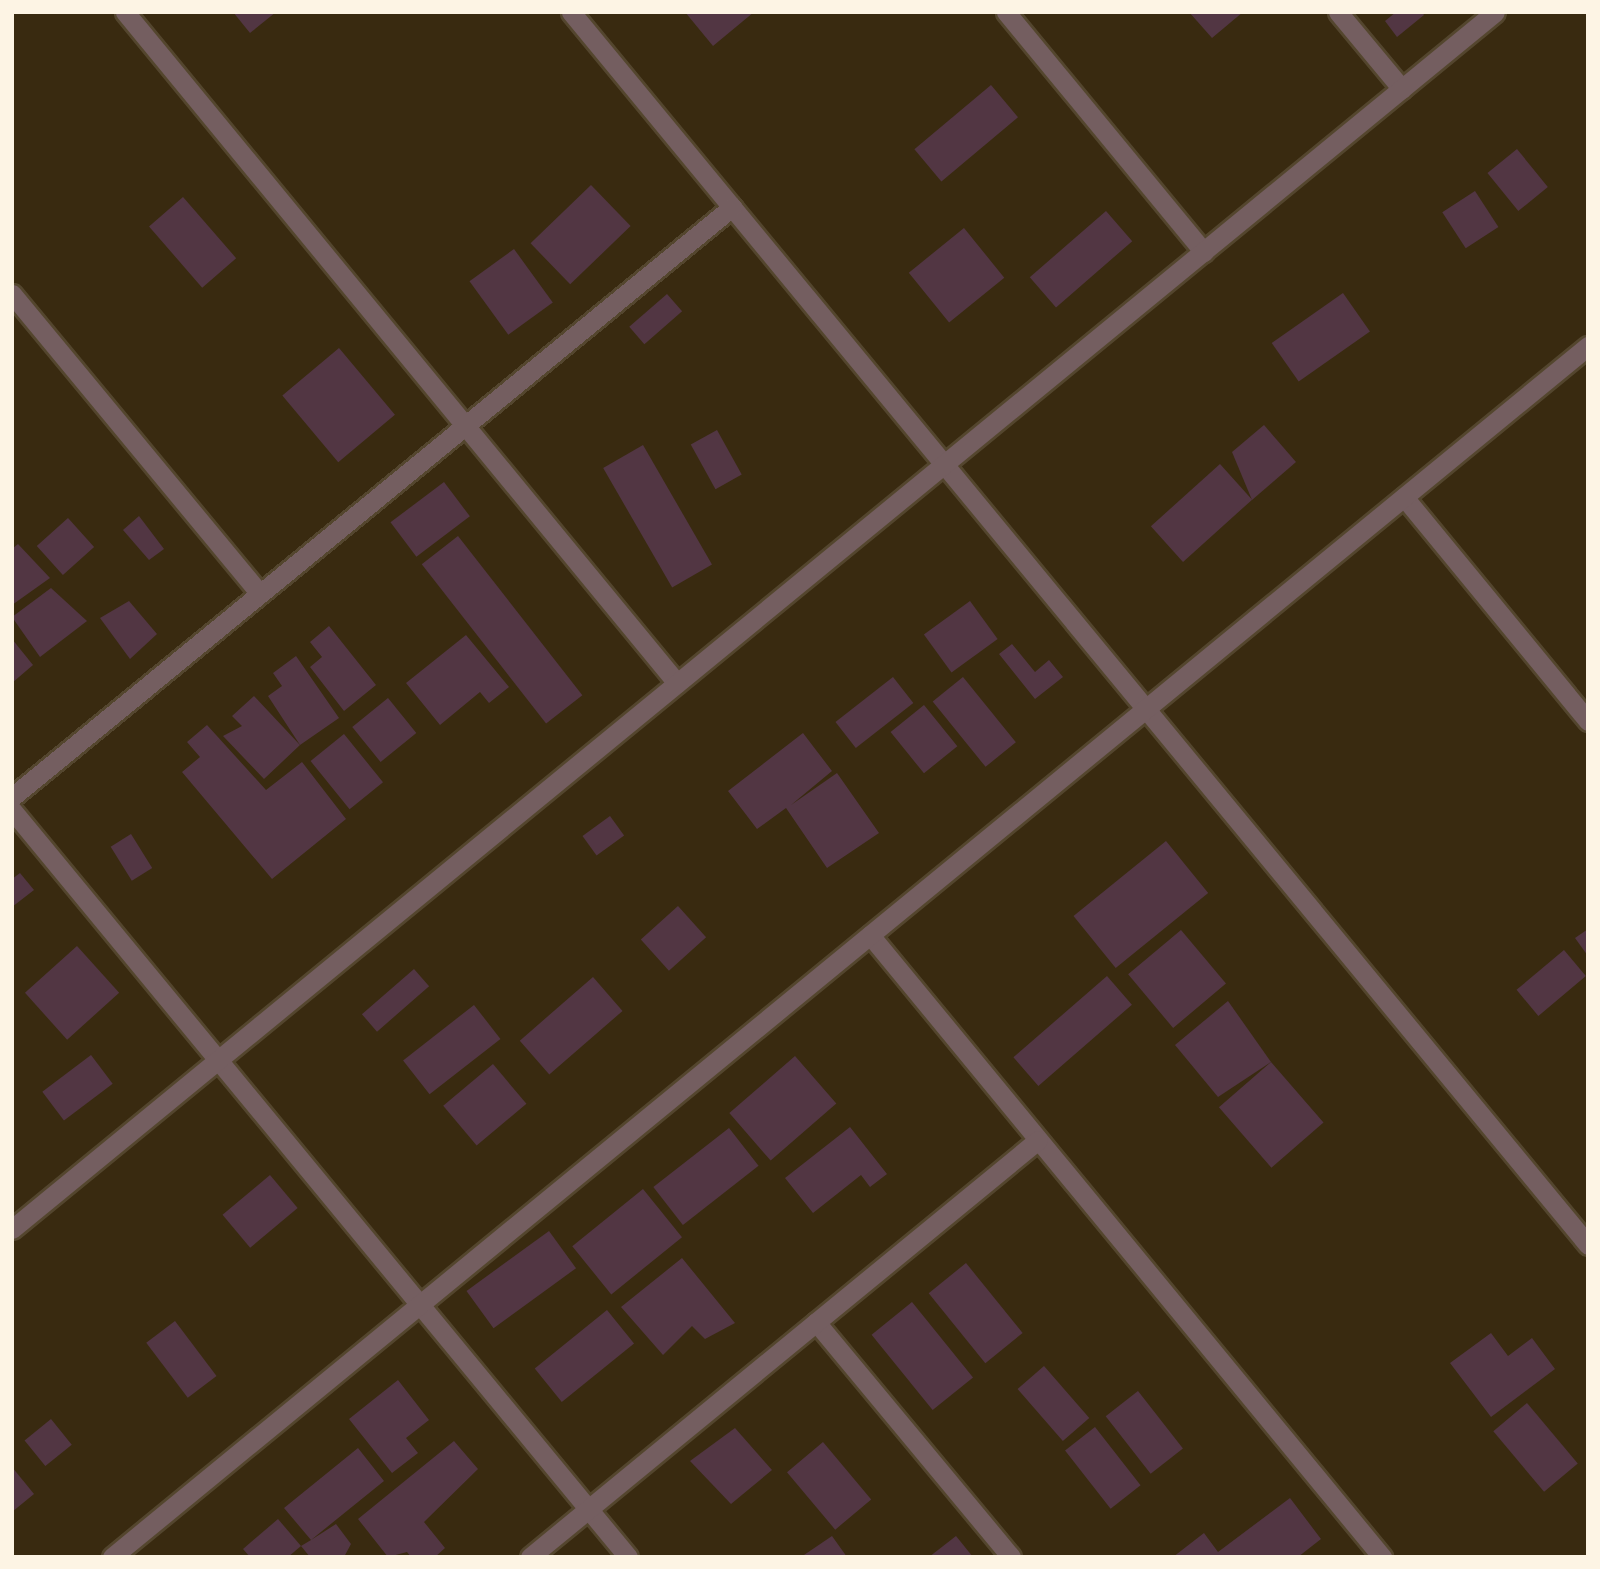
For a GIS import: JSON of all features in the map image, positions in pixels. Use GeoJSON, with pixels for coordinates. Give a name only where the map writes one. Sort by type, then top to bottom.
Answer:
{"type":"FeatureCollection","features":[{"type":"Feature","properties":{"kind":"street"},"geometry":{"type":"LineString","coordinates":[[125,12],[677,683]]}},
{"type":"Feature","properties":{"kind":"street"},"geometry":{"type":"LineString","coordinates":[[571,12],[1588,1245]]}},
{"type":"Feature","properties":{"kind":"street"},"geometry":{"type":"LineString","coordinates":[[1006,12],[1204,252]]}},
{"type":"Feature","properties":{"kind":"street"},"geometry":{"type":"LineString","coordinates":[[1338,12],[1402,89]]}},
{"type":"Feature","properties":{"kind":"street"},"geometry":{"type":"LineString","coordinates":[[12,1229],[1495,12]]}},
{"type":"Feature","properties":{"kind":"street"},"geometry":{"type":"LineString","coordinates":[[12,797],[732,207]]}},
{"type":"Feature","properties":{"kind":"street"},"geometry":{"type":"LineString","coordinates":[[12,294],[260,594]]}},
{"type":"Feature","properties":{"kind":"street"},"geometry":{"type":"LineString","coordinates":[[111,1557],[1588,346]]}},
{"type":"Feature","properties":{"kind":"street"},"geometry":{"type":"LineString","coordinates":[[1404,498],[1588,721]]}},
{"type":"Feature","properties":{"kind":"street"},"geometry":{"type":"LineString","coordinates":[[12,810],[628,1557]]}},
{"type":"Feature","properties":{"kind":"street"},"geometry":{"type":"LineString","coordinates":[[870,935],[1382,1557]]}},
{"type":"Feature","properties":{"kind":"street"},"geometry":{"type":"LineString","coordinates":[[530,1557],[1038,1140]]}},
{"type":"Feature","properties":{"kind":"street"},"geometry":{"type":"LineString","coordinates":[[817,1322],[1012,1557]]}},
{"type":"Feature","properties":{"kind":"building"},"geometry":{"type":"Polygon","coordinates":[[[233,12],[276,12],[250,33],[233,12]]]}},
{"type":"Feature","properties":{"kind":"building"},"geometry":{"type":"Polygon","coordinates":[[[685,12],[754,12],[713,46],[685,12]]]}},
{"type":"Feature","properties":{"kind":"building"},"geometry":{"type":"Polygon","coordinates":[[[1189,12],[1243,12],[1212,38],[1189,12]]]}},
{"type":"Feature","properties":{"kind":"building"},"geometry":{"type":"Polygon","coordinates":[[[1396,12],[1422,12],[1424,15],[1397,37],[1385,21],[1396,12]]]}},
{"type":"Feature","properties":{"kind":"building"},"geometry":{"type":"Polygon","coordinates":[[[991,85],[1018,117],[941,181],[914,149],[991,85]]]}},
{"type":"Feature","properties":{"kind":"building"},"geometry":{"type":"Polygon","coordinates":[[[1517,149],[1548,187],[1518,211],[1487,173],[1517,149]]]}},
{"type":"Feature","properties":{"kind":"building"},"geometry":{"type":"Polygon","coordinates":[[[591,185],[631,226],[570,284],[531,243],[591,185]]]}},
{"type":"Feature","properties":{"kind":"building"},"geometry":{"type":"Polygon","coordinates":[[[1475,191],[1498,227],[1466,248],[1442,212],[1475,191]]]}},
{"type":"Feature","properties":{"kind":"building"},"geometry":{"type":"Polygon","coordinates":[[[183,197],[236,258],[202,288],[149,227],[183,197]]]}},
{"type":"Feature","properties":{"kind":"building"},"geometry":{"type":"Polygon","coordinates":[[[1106,211],[1132,241],[1056,307],[1030,277],[1106,211]]]}},
{"type":"Feature","properties":{"kind":"building"},"geometry":{"type":"Polygon","coordinates":[[[964,228],[1004,278],[949,322],[909,273],[964,228]]]}},
{"type":"Feature","properties":{"kind":"building"},"geometry":{"type":"Polygon","coordinates":[[[514,249],[553,302],[508,335],[470,281],[514,249]]]}},
{"type":"Feature","properties":{"kind":"building"},"geometry":{"type":"Polygon","coordinates":[[[1343,293],[1370,332],[1299,381],[1272,343],[1343,293]]]}},
{"type":"Feature","properties":{"kind":"building"},"geometry":{"type":"Polygon","coordinates":[[[667,294],[682,311],[644,344],[629,327],[667,294]]]}},
{"type":"Feature","properties":{"kind":"building"},"geometry":{"type":"Polygon","coordinates":[[[339,348],[395,415],[338,462],[282,396],[339,348]]]}},
{"type":"Feature","properties":{"kind":"building"},"geometry":{"type":"Polygon","coordinates":[[[1264,425],[1296,462],[1252,500],[1232,452],[1264,425]]]}},
{"type":"Feature","properties":{"kind":"building"},"geometry":{"type":"Polygon","coordinates":[[[717,430],[742,475],[715,489],[691,445],[717,430]]]}},
{"type":"Feature","properties":{"kind":"building"},"geometry":{"type":"Polygon","coordinates":[[[643,445],[712,565],[672,588],[603,468],[643,445]]]}},
{"type":"Feature","properties":{"kind":"building"},"geometry":{"type":"Polygon","coordinates":[[[1220,464],[1252,500],[1183,562],[1151,526],[1220,464]]]}},
{"type":"Feature","properties":{"kind":"building"},"geometry":{"type":"Polygon","coordinates":[[[444,482],[470,516],[416,557],[390,522],[444,482]]]}},
{"type":"Feature","properties":{"kind":"building"},"geometry":{"type":"Polygon","coordinates":[[[139,516],[164,549],[149,560],[123,530],[139,516]]]}},
{"type":"Feature","properties":{"kind":"building"},"geometry":{"type":"Polygon","coordinates":[[[68,518],[94,547],[63,575],[37,546],[68,518]]]}},
{"type":"Feature","properties":{"kind":"building"},"geometry":{"type":"Polygon","coordinates":[[[458,536],[582,695],[546,723],[422,564],[458,536]]]}},
{"type":"Feature","properties":{"kind":"building"},"geometry":{"type":"Polygon","coordinates":[[[18,544],[50,578],[12,605],[12,549],[18,544]]]}},
{"type":"Feature","properties":{"kind":"building"},"geometry":{"type":"Polygon","coordinates":[[[51,588],[87,621],[40,657],[12,617],[51,588]]]}},
{"type":"Feature","properties":{"kind":"building"},"geometry":{"type":"Polygon","coordinates":[[[129,601],[157,634],[130,659],[100,618],[129,601]]]}},
{"type":"Feature","properties":{"kind":"building"},"geometry":{"type":"Polygon","coordinates":[[[970,601],[998,639],[952,673],[924,635],[970,601]]]}},
{"type":"Feature","properties":{"kind":"building"},"geometry":{"type":"Polygon","coordinates":[[[329,626],[376,685],[344,711],[310,667],[322,657],[310,642],[329,626]]]}},
{"type":"Feature","properties":{"kind":"building"},"geometry":{"type":"Polygon","coordinates":[[[466,635],[509,687],[489,703],[480,692],[440,725],[406,683],[466,635]]]}},
{"type":"Feature","properties":{"kind":"building"},"geometry":{"type":"Polygon","coordinates":[[[12,639],[33,665],[12,683],[12,639]]]}},
{"type":"Feature","properties":{"kind":"building"},"geometry":{"type":"Polygon","coordinates":[[[1012,644],[1035,672],[1049,660],[1063,677],[1035,699],[999,654],[1012,644]]]}},
{"type":"Feature","properties":{"kind":"building"},"geometry":{"type":"Polygon","coordinates":[[[296,656],[339,718],[300,745],[268,696],[282,686],[273,673],[296,656]]]}},
{"type":"Feature","properties":{"kind":"building"},"geometry":{"type":"Polygon","coordinates":[[[893,677],[913,703],[856,748],[835,722],[893,677]]]}},
{"type":"Feature","properties":{"kind":"building"},"geometry":{"type":"Polygon","coordinates":[[[963,677],[1016,742],[986,767],[933,702],[963,677]]]}},
{"type":"Feature","properties":{"kind":"building"},"geometry":{"type":"Polygon","coordinates":[[[254,696],[300,745],[264,779],[223,736],[242,726],[232,716],[254,696]]]}},
{"type":"Feature","properties":{"kind":"building"},"geometry":{"type":"Polygon","coordinates":[[[388,698],[416,733],[381,762],[352,727],[388,698]]]}},
{"type":"Feature","properties":{"kind":"building"},"geometry":{"type":"Polygon","coordinates":[[[924,705],[957,746],[924,773],[891,732],[924,705]]]}},
{"type":"Feature","properties":{"kind":"building"},"geometry":{"type":"Polygon","coordinates":[[[207,725],[266,790],[302,762],[346,819],[272,879],[182,772],[200,757],[187,742],[207,725]]]}},
{"type":"Feature","properties":{"kind":"building"},"geometry":{"type":"Polygon","coordinates":[[[803,733],[832,771],[791,805],[837,773],[879,833],[827,868],[786,808],[757,829],[728,791],[803,733]]]}},
{"type":"Feature","properties":{"kind":"building"},"geometry":{"type":"Polygon","coordinates":[[[344,734],[383,782],[350,809],[311,761],[344,734]]]}},
{"type":"Feature","properties":{"kind":"building"},"geometry":{"type":"Polygon","coordinates":[[[610,816],[624,835],[597,855],[582,836],[610,816]]]}},
{"type":"Feature","properties":{"kind":"building"},"geometry":{"type":"Polygon","coordinates":[[[131,834],[152,868],[132,881],[111,847],[131,834]]]}},
{"type":"Feature","properties":{"kind":"building"},"geometry":{"type":"Polygon","coordinates":[[[1166,841],[1208,893],[1116,968],[1074,916],[1166,841]]]}},
{"type":"Feature","properties":{"kind":"building"},"geometry":{"type":"Polygon","coordinates":[[[20,873],[34,890],[12,907],[12,879],[20,873]]]}},
{"type":"Feature","properties":{"kind":"building"},"geometry":{"type":"Polygon","coordinates":[[[678,906],[706,937],[669,971],[641,939],[678,906]]]}},
{"type":"Feature","properties":{"kind":"building"},"geometry":{"type":"Polygon","coordinates":[[[1588,929],[1588,956],[1575,938],[1588,929]]]}},
{"type":"Feature","properties":{"kind":"building"},"geometry":{"type":"Polygon","coordinates":[[[1181,930],[1226,984],[1173,1028],[1128,974],[1181,930]]]}},
{"type":"Feature","properties":{"kind":"building"},"geometry":{"type":"Polygon","coordinates":[[[77,946],[119,993],[67,1040],[25,993],[77,946]]]}},
{"type":"Feature","properties":{"kind":"building"},"geometry":{"type":"Polygon","coordinates":[[[1564,950],[1586,976],[1538,1016],[1517,990],[1564,950]]]}},
{"type":"Feature","properties":{"kind":"building"},"geometry":{"type":"Polygon","coordinates":[[[414,969],[429,986],[377,1032],[362,1014],[414,969]]]}},
{"type":"Feature","properties":{"kind":"building"},"geometry":{"type":"Polygon","coordinates":[[[1107,976],[1132,1005],[1038,1086],[1013,1057],[1107,976]]]}},
{"type":"Feature","properties":{"kind":"building"},"geometry":{"type":"Polygon","coordinates":[[[593,977],[623,1011],[549,1075],[520,1041],[593,977]]]}},
{"type":"Feature","properties":{"kind":"building"},"geometry":{"type":"Polygon","coordinates":[[[1228,1001],[1271,1062],[1218,1097],[1175,1045],[1228,1001]]]}},
{"type":"Feature","properties":{"kind":"building"},"geometry":{"type":"Polygon","coordinates":[[[474,1005],[500,1039],[430,1094],[403,1060],[474,1005]]]}},
{"type":"Feature","properties":{"kind":"building"},"geometry":{"type":"Polygon","coordinates":[[[91,1055],[113,1084],[64,1120],[42,1092],[91,1055]]]}},
{"type":"Feature","properties":{"kind":"building"},"geometry":{"type":"Polygon","coordinates":[[[795,1056],[836,1104],[771,1161],[729,1113],[795,1056]]]}},
{"type":"Feature","properties":{"kind":"building"},"geometry":{"type":"Polygon","coordinates":[[[1271,1062],[1323,1122],[1271,1168],[1219,1107],[1271,1062]]]}},
{"type":"Feature","properties":{"kind":"building"},"geometry":{"type":"Polygon","coordinates":[[[493,1064],[526,1104],[477,1146],[443,1106],[493,1064]]]}},
{"type":"Feature","properties":{"kind":"building"},"geometry":{"type":"Polygon","coordinates":[[[850,1127],[887,1174],[870,1187],[861,1175],[813,1213],[785,1178],[850,1127]]]}},
{"type":"Feature","properties":{"kind":"building"},"geometry":{"type":"Polygon","coordinates":[[[729,1128],[759,1166],[683,1225],[653,1187],[729,1128]]]}},
{"type":"Feature","properties":{"kind":"building"},"geometry":{"type":"Polygon","coordinates":[[[270,1175],[298,1208],[250,1248],[223,1215],[270,1175]]]}},
{"type":"Feature","properties":{"kind":"building"},"geometry":{"type":"Polygon","coordinates":[[[643,1189],[682,1237],[611,1294],[572,1246],[643,1189]]]}},
{"type":"Feature","properties":{"kind":"building"},"geometry":{"type":"Polygon","coordinates":[[[549,1231],[576,1268],[494,1328],[466,1291],[549,1231]]]}},
{"type":"Feature","properties":{"kind":"building"},"geometry":{"type":"Polygon","coordinates":[[[682,1258],[735,1323],[705,1339],[692,1326],[663,1355],[621,1307],[682,1258]]]}},
{"type":"Feature","properties":{"kind":"building"},"geometry":{"type":"Polygon","coordinates":[[[966,1263],[1023,1333],[985,1363],[929,1293],[966,1263]]]}},
{"type":"Feature","properties":{"kind":"building"},"geometry":{"type":"Polygon","coordinates":[[[912,1302],[973,1377],[933,1410],[872,1335],[912,1302]]]}},
{"type":"Feature","properties":{"kind":"building"},"geometry":{"type":"Polygon","coordinates":[[[607,1310],[634,1343],[562,1402],[535,1369],[607,1310]]]}},
{"type":"Feature","properties":{"kind":"building"},"geometry":{"type":"Polygon","coordinates":[[[175,1321],[217,1376],[188,1398],[146,1343],[175,1321]]]}},
{"type":"Feature","properties":{"kind":"building"},"geometry":{"type":"Polygon","coordinates":[[[1491,1333],[1508,1356],[1532,1338],[1555,1369],[1491,1417],[1450,1363],[1491,1333]]]}},
{"type":"Feature","properties":{"kind":"building"},"geometry":{"type":"Polygon","coordinates":[[[1044,1366],[1089,1418],[1063,1441],[1018,1389],[1044,1366]]]}},
{"type":"Feature","properties":{"kind":"building"},"geometry":{"type":"Polygon","coordinates":[[[398,1380],[429,1420],[406,1438],[418,1453],[392,1473],[349,1419],[398,1380]]]}},
{"type":"Feature","properties":{"kind":"building"},"geometry":{"type":"Polygon","coordinates":[[[1138,1391],[1183,1449],[1151,1474],[1106,1416],[1138,1391]]]}},
{"type":"Feature","properties":{"kind":"building"},"geometry":{"type":"Polygon","coordinates":[[[1527,1403],[1578,1464],[1544,1492],[1493,1431],[1527,1403]]]}},
{"type":"Feature","properties":{"kind":"building"},"geometry":{"type":"Polygon","coordinates":[[[51,1419],[72,1445],[45,1466],[25,1440],[51,1419]]]}},
{"type":"Feature","properties":{"kind":"building"},"geometry":{"type":"Polygon","coordinates":[[[1095,1427],[1141,1485],[1111,1509],[1065,1450],[1095,1427]]]}},
{"type":"Feature","properties":{"kind":"building"},"geometry":{"type":"Polygon","coordinates":[[[735,1428],[772,1470],[731,1504],[690,1461],[735,1428]]]}},
{"type":"Feature","properties":{"kind":"building"},"geometry":{"type":"Polygon","coordinates":[[[454,1441],[478,1469],[424,1522],[445,1548],[435,1557],[411,1557],[407,1552],[388,1557],[358,1519],[454,1441]]]}},
{"type":"Feature","properties":{"kind":"building"},"geometry":{"type":"Polygon","coordinates":[[[823,1442],[871,1499],[835,1530],[787,1472],[823,1442]]]}},
{"type":"Feature","properties":{"kind":"building"},"geometry":{"type":"Polygon","coordinates":[[[358,1448],[384,1481],[311,1540],[284,1508],[358,1448]]]}},
{"type":"Feature","properties":{"kind":"building"},"geometry":{"type":"Polygon","coordinates":[[[12,1467],[34,1494],[12,1512],[12,1467]]]}},
{"type":"Feature","properties":{"kind":"building"},"geometry":{"type":"Polygon","coordinates":[[[1290,1498],[1321,1539],[1298,1557],[1173,1557],[1204,1533],[1218,1552],[1290,1498]]]}},
{"type":"Feature","properties":{"kind":"building"},"geometry":{"type":"Polygon","coordinates":[[[278,1519],[301,1546],[288,1557],[250,1557],[243,1549],[278,1519]]]}},
{"type":"Feature","properties":{"kind":"building"},"geometry":{"type":"Polygon","coordinates":[[[336,1524],[351,1544],[344,1557],[310,1557],[301,1546],[336,1524]]]}},
{"type":"Feature","properties":{"kind":"building"},"geometry":{"type":"Polygon","coordinates":[[[832,1536],[847,1557],[801,1557],[832,1536]]]}},
{"type":"Feature","properties":{"kind":"building"},"geometry":{"type":"Polygon","coordinates":[[[956,1536],[973,1557],[929,1557],[956,1536]]]}}]}
